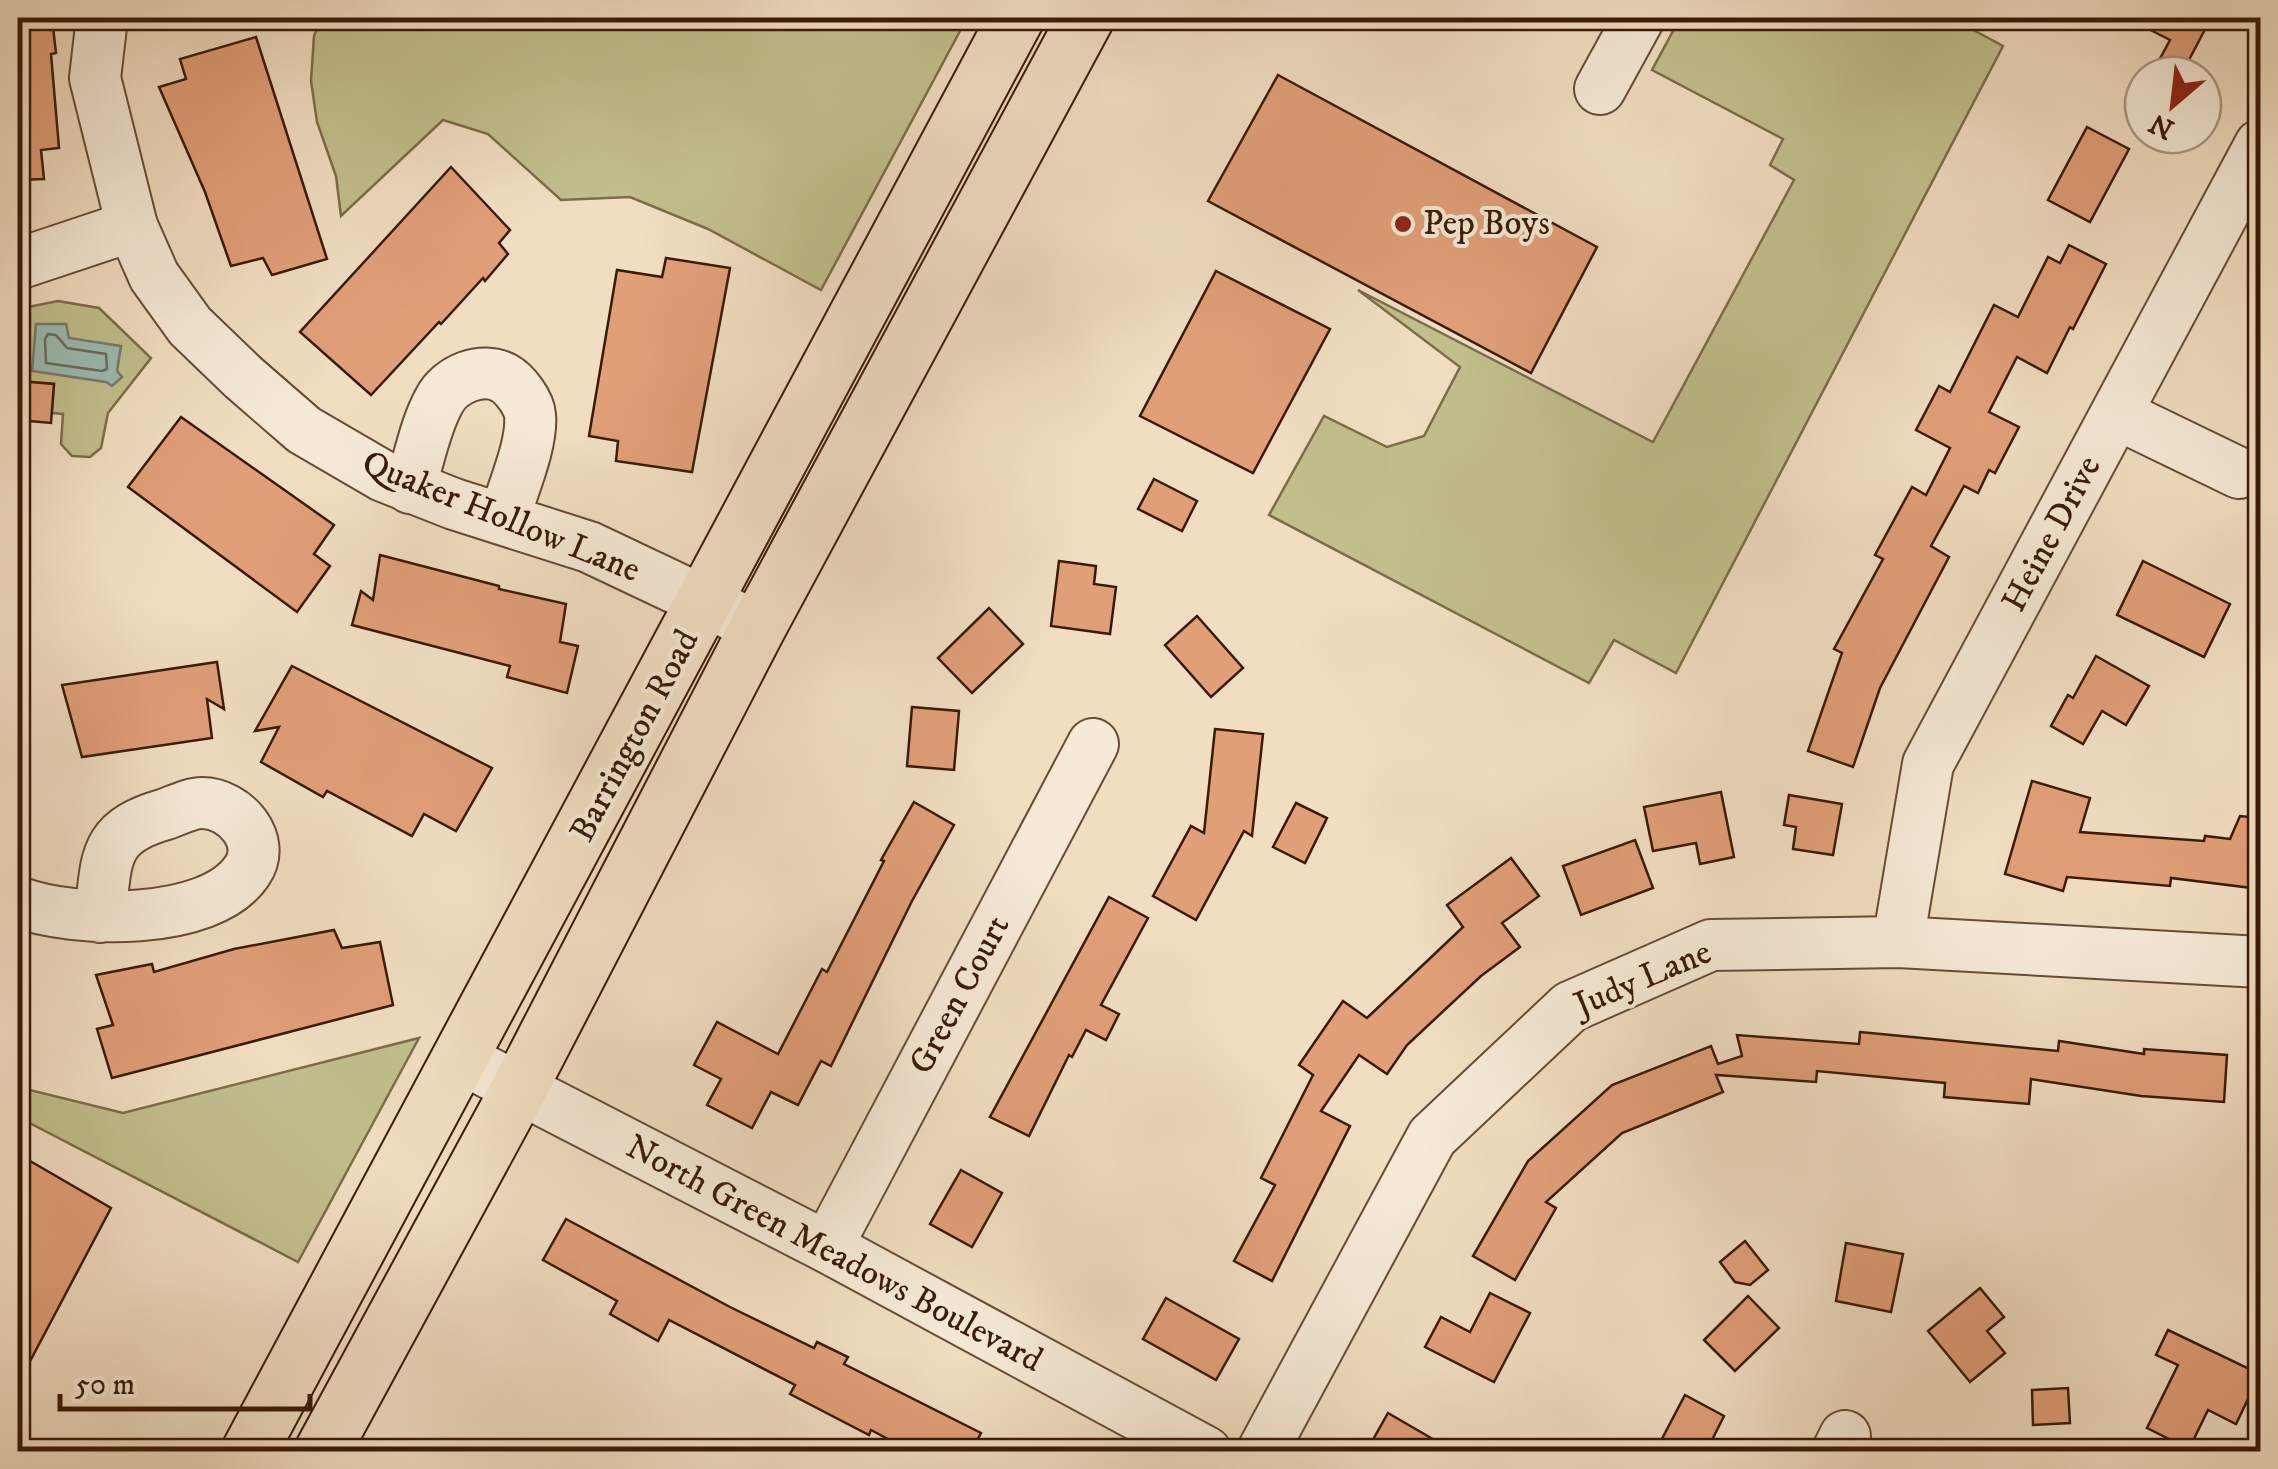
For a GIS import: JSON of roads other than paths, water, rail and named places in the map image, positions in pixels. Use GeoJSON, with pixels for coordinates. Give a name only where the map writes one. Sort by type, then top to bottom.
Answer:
{"type":"FeatureCollection","features":[{"type":"Feature","properties":{"kind":"main road","name":"Barrington Road"},"geometry":{"type":"LineString","coordinates":[[249,1452],[1016,18]]}},
{"type":"Feature","properties":{"kind":"main road","name":"Barrington Road"},"geometry":{"type":"LineString","coordinates":[[330,1447],[758,627],[1086,18]]}},
{"type":"Feature","properties":{"kind":"street","name":"Quaker Hollow Lane"},"geometry":{"type":"LineString","coordinates":[[102,18],[95,78],[132,226],[154,276],[190,326],[243,377],[304,430],[410,488],[589,547],[758,627]]}},
{"type":"Feature","properties":{"kind":"street"},"geometry":{"type":"LineString","coordinates":[[1600,89],[1638,18]]}},
{"type":"Feature","properties":{"kind":"street","name":"Heine Drive"},"geometry":{"type":"LineString","coordinates":[[1898,942],[1928,764],[2260,145]]}},
{"type":"Feature","properties":{"kind":"street"},"geometry":{"type":"LineString","coordinates":[[18,264],[132,226]]}},
{"type":"Feature","properties":{"kind":"street"},"geometry":{"type":"LineString","coordinates":[[410,488],[439,399],[454,383],[480,372],[502,376],[514,385],[530,412],[529,434],[504,519]]}},
{"type":"Feature","properties":{"kind":"street"},"geometry":{"type":"LineString","coordinates":[[2117,414],[2239,473]]}},
{"type":"Feature","properties":{"kind":"street","name":"Green Court"},"geometry":{"type":"LineString","coordinates":[[827,1247],[1093,744]]}},
{"type":"Feature","properties":{"kind":"street"},"geometry":{"type":"LineString","coordinates":[[18,902],[44,912],[100,917]]}},
{"type":"Feature","properties":{"kind":"street","name":"Judy Lane"},"geometry":{"type":"LineString","coordinates":[[1262,1452],[1432,1137],[1570,1006],[1711,944],[1898,942],[2260,962]]}},
{"type":"Feature","properties":{"kind":"street","name":"North Green Meadows Boulevard"},"geometry":{"type":"LineString","coordinates":[[460,1058],[827,1247],[1206,1452]]}},
{"type":"Feature","properties":{"kind":"water"},"geometry":{"type":"Polygon","coordinates":[[[36,324],[66,324],[69,338],[121,346],[117,371],[122,377],[112,386],[32,371],[36,324]]]}},
{"type":"Feature","properties":{"kind":"place","name":"Pep Boys"},"geometry":{"type":"Point","coordinates":[1403,224]}}]}
